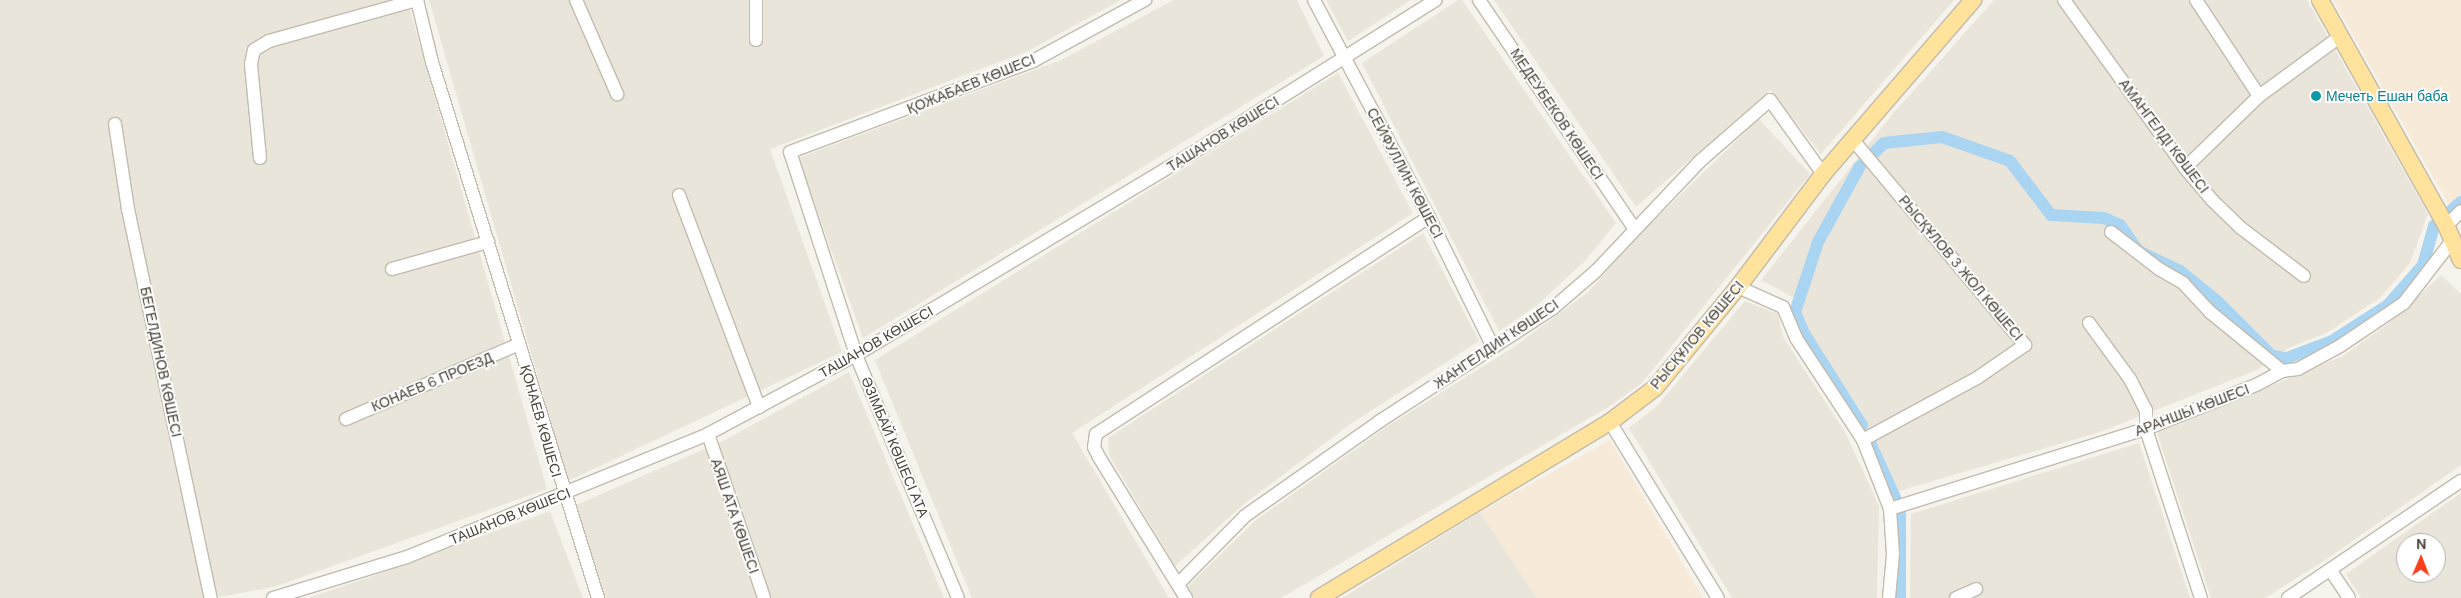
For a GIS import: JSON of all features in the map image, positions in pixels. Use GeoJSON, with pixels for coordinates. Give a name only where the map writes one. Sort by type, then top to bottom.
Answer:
{"type":"FeatureCollection","features":[{"type":"Feature","properties":{"kind":"main road","name":"РЫСҚҰЛОВ КӨШЕСІ"},"geometry":{"type":"LineString","coordinates":[[1318,598],[1610,422],[1641,400],[1668,374],[1738,287],[1823,174],[1973,0]]}},
{"type":"Feature","properties":{"kind":"main road"},"geometry":{"type":"LineString","coordinates":[[2320,0],[2448,231],[2461,260]]}},
{"type":"Feature","properties":{"kind":"street"},"geometry":{"type":"LineString","coordinates":[[260,158],[251,64],[254,50],[270,41],[417,0]]}},
{"type":"Feature","properties":{"kind":"street","name":"ҚОНАЕВ КӨШЕСІ"},"geometry":{"type":"LineString","coordinates":[[417,0],[432,62],[519,344],[563,495],[598,598]]}},
{"type":"Feature","properties":{"kind":"street"},"geometry":{"type":"LineString","coordinates":[[576,0],[617,94]]}},
{"type":"Feature","properties":{"kind":"street"},"geometry":{"type":"LineString","coordinates":[[756,0],[756,40]]}},
{"type":"Feature","properties":{"kind":"street","name":"ҚОЖАБАЕВ КӨШЕСІ"},"geometry":{"type":"LineString","coordinates":[[790,152],[1033,61],[1145,0]]}},
{"type":"Feature","properties":{"kind":"street","name":"СЕЙФУЛЛИН КӨШЕСІ"},"geometry":{"type":"LineString","coordinates":[[1314,0],[1429,218],[1492,347]]}},
{"type":"Feature","properties":{"kind":"street","name":"ТАШАНОВ КӨШЕСІ"},"geometry":{"type":"LineString","coordinates":[[273,598],[407,557],[563,495],[708,434],[856,355],[1344,59],[1436,0]]}},
{"type":"Feature","properties":{"kind":"street","name":"МЕДЕУБЕКОВ КӨШЕСІ"},"geometry":{"type":"LineString","coordinates":[[1480,0],[1634,228]]}},
{"type":"Feature","properties":{"kind":"street","name":"АМАНГЕЛДІ КӨШЕСІ"},"geometry":{"type":"LineString","coordinates":[[2064,0],[2185,168],[2240,228],[2304,276]]}},
{"type":"Feature","properties":{"kind":"street"},"geometry":{"type":"LineString","coordinates":[[2196,0],[2259,96]]}},
{"type":"Feature","properties":{"kind":"street"},"geometry":{"type":"LineString","coordinates":[[2185,168],[2259,96],[2341,36]]}},
{"type":"Feature","properties":{"kind":"street","name":"ЖАНГЕЛДИН КӨШЕСІ"},"geometry":{"type":"LineString","coordinates":[[1178,584],[1246,516],[1380,420],[1552,309],[1596,270],[1699,162],[1770,100],[1823,174]]}},
{"type":"Feature","properties":{"kind":"street","name":"БЕГЕЛДИНОВ КӨШЕСІ"},"geometry":{"type":"LineString","coordinates":[[115,124],[124,191],[211,598]]}},
{"type":"Feature","properties":{"kind":"street","name":"РЫСҚҰЛОВ 3 ЖОЛ КӨШЕСІ"},"geometry":{"type":"LineString","coordinates":[[1853,140],[2025,345],[1976,378],[1863,440]]}},
{"type":"Feature","properties":{"kind":"street","name":"ӘЗІМБАЙ КӨШЕСІ АТА"},"geometry":{"type":"LineString","coordinates":[[790,152],[856,355],[958,598]]}},
{"type":"Feature","properties":{"kind":"street"},"geometry":{"type":"LineString","coordinates":[[679,194],[759,407]]}},
{"type":"Feature","properties":{"kind":"street","name":"АРАНШЫ КӨШЕСІ"},"geometry":{"type":"LineString","coordinates":[[1890,508],[2146,429],[2256,385],[2282,371],[2298,369],[2320,358],[2391,314],[2414,292],[2448,231],[2461,212]]}},
{"type":"Feature","properties":{"kind":"street"},"geometry":{"type":"LineString","coordinates":[[1186,598],[1099,457],[1094,447],[1096,434],[1429,218]]}},
{"type":"Feature","properties":{"kind":"street"},"geometry":{"type":"LineString","coordinates":[[2111,232],[2159,269],[2183,283],[2210,312],[2282,371]]}},
{"type":"Feature","properties":{"kind":"street"},"geometry":{"type":"LineString","coordinates":[[392,269],[488,242]]}},
{"type":"Feature","properties":{"kind":"street"},"geometry":{"type":"LineString","coordinates":[[1738,287],[1783,307],[1796,338],[1863,440],[1890,508],[1893,554],[1889,598]]}},
{"type":"Feature","properties":{"kind":"street"},"geometry":{"type":"LineString","coordinates":[[2089,322],[2139,393],[2148,420],[2146,429],[2201,598]]}},
{"type":"Feature","properties":{"kind":"street","name":"КОНАЕВ 6 ПРОЕЗД"},"geometry":{"type":"LineString","coordinates":[[346,419],[519,344]]}},
{"type":"Feature","properties":{"kind":"street"},"geometry":{"type":"LineString","coordinates":[[1610,422],[1718,598]]}},
{"type":"Feature","properties":{"kind":"street","name":"АЯШ АТА КӨШЕСІ"},"geometry":{"type":"LineString","coordinates":[[708,434],[764,598]]}},
{"type":"Feature","properties":{"kind":"street"},"geometry":{"type":"LineString","coordinates":[[2288,598],[2332,571],[2461,481]]}},
{"type":"Feature","properties":{"kind":"street"},"geometry":{"type":"LineString","coordinates":[[2332,571],[2349,598]]}},
{"type":"Feature","properties":{"kind":"street"},"geometry":{"type":"LineString","coordinates":[[1956,598],[1976,589]]}},
{"type":"Feature","properties":{"kind":"shaded area"},"geometry":{"type":"Polygon","coordinates":[[[0,0],[407,0],[547,489],[274,587],[214,598],[0,598],[0,0]]]}},
{"type":"Feature","properties":{"kind":"shaded area"},"geometry":{"type":"Polygon","coordinates":[[[429,0],[1121,0],[1028,51],[770,149],[842,352],[568,481],[429,0]]]}},
{"type":"Feature","properties":{"kind":"shaded area"},"geometry":{"type":"Polygon","coordinates":[[[1174,0],[1297,0],[1324,56],[863,338],[798,158],[1061,60],[1174,0]]]}},
{"type":"Feature","properties":{"kind":"shaded area"},"geometry":{"type":"Polygon","coordinates":[[[1326,0],[1411,0],[1348,41],[1326,0]]]}},
{"type":"Feature","properties":{"kind":"shaded area"},"geometry":{"type":"Polygon","coordinates":[[[1458,0],[1462,0],[1616,223],[1585,261],[1536,306],[1499,331],[1362,63],[1458,0]]]}},
{"type":"Feature","properties":{"kind":"shaded area"},"geometry":{"type":"Polygon","coordinates":[[[1494,0],[1954,0],[1821,154],[1770,90],[1636,207],[1494,0]]]}},
{"type":"Feature","properties":{"kind":"shaded area"},"geometry":{"type":"Polygon","coordinates":[[[1994,0],[2307,0],[2428,214],[2410,263],[2380,298],[2326,333],[2290,347],[2257,370],[2100,432],[1899,491],[1859,408],[1813,339],[1794,298],[1761,280],[1892,115],[1994,0]]]}},
{"type":"Feature","properties":{"kind":"shaded area"},"geometry":{"type":"Polygon","coordinates":[[[2333,0],[2461,0],[2461,196],[2450,207],[2333,0]]]}},
{"type":"Feature","properties":{"kind":"shaded area"},"geometry":{"type":"Polygon","coordinates":[[[1338,73],[1413,213],[1072,433],[1169,598],[972,598],[875,360],[1338,73]]]}},
{"type":"Feature","properties":{"kind":"shaded area"},"geometry":{"type":"Polygon","coordinates":[[[1759,119],[1810,174],[1642,383],[1610,406],[1281,598],[1194,598],[1188,586],[1255,521],[1388,426],[1514,347],[1588,292],[1639,235],[1759,119]]]}},
{"type":"Feature","properties":{"kind":"shaded area"},"geometry":{"type":"Polygon","coordinates":[[[1423,233],[1479,341],[1349,425],[1244,504],[1175,566],[1109,455],[1108,438],[1423,233]]]}},
{"type":"Feature","properties":{"kind":"shaded area"},"geometry":{"type":"Polygon","coordinates":[[[2441,275],[2461,294],[2461,465],[2324,561],[2265,598],[2211,598],[2157,433],[2343,356],[2389,323],[2441,275]]]}},
{"type":"Feature","properties":{"kind":"shaded area"},"geometry":{"type":"Polygon","coordinates":[[[1745,301],[1778,314],[1783,337],[1845,432],[1879,506],[1877,598],[1732,598],[1629,428],[1657,406],[1745,301]]]}},
{"type":"Feature","properties":{"kind":"shaded area"},"geometry":{"type":"Polygon","coordinates":[[[849,372],[944,598],[606,598],[576,505],[725,440],[849,372]]]}},
{"type":"Feature","properties":{"kind":"shaded area"},"geometry":{"type":"Polygon","coordinates":[[[1610,440],[1703,598],[1537,598],[1480,512],[1610,440]]]}},
{"type":"Feature","properties":{"kind":"shaded area"},"geometry":{"type":"Polygon","coordinates":[[[2139,443],[2190,598],[1910,598],[1911,514],[2139,443]]]}},
{"type":"Feature","properties":{"kind":"shaded area"},"geometry":{"type":"Polygon","coordinates":[[[2461,493],[2461,598],[2361,598],[2346,574],[2396,539],[2396,583],[2446,583],[2446,533],[2404,533],[2461,493]]]}},
{"type":"Feature","properties":{"kind":"shaded area"},"geometry":{"type":"Polygon","coordinates":[[[550,511],[583,598],[308,598],[373,576],[550,511]]]}},
{"type":"Feature","properties":{"kind":"shaded area"},"geometry":{"type":"Polygon","coordinates":[[[1480,512],[1537,598],[1342,598],[1480,512]]]}},
{"type":"Feature","properties":{"kind":"waterway"},"geometry":{"type":"LineString","coordinates":[[1875,152],[1884,143],[1942,137],[2010,161],[2051,215],[2104,218],[2120,225],[2138,251],[2180,271],[2217,301],[2272,356],[2287,358],[2332,341],[2388,305],[2423,265],[2434,226],[2461,202]]}},
{"type":"Feature","properties":{"kind":"waterway"},"geometry":{"type":"LineString","coordinates":[[1860,166],[1818,242],[1795,312],[1805,335],[1862,425]]}},
{"type":"Feature","properties":{"kind":"waterway"},"geometry":{"type":"LineString","coordinates":[[1870,443],[1895,497]]}},
{"type":"Feature","properties":{"kind":"waterway"},"geometry":{"type":"LineString","coordinates":[[1900,514],[1900,598]]}},
{"type":"Feature","properties":{"kind":"place","name":"Мечеть Ешан баба"},"geometry":{"type":"Point","coordinates":[2316,96]}}]}
